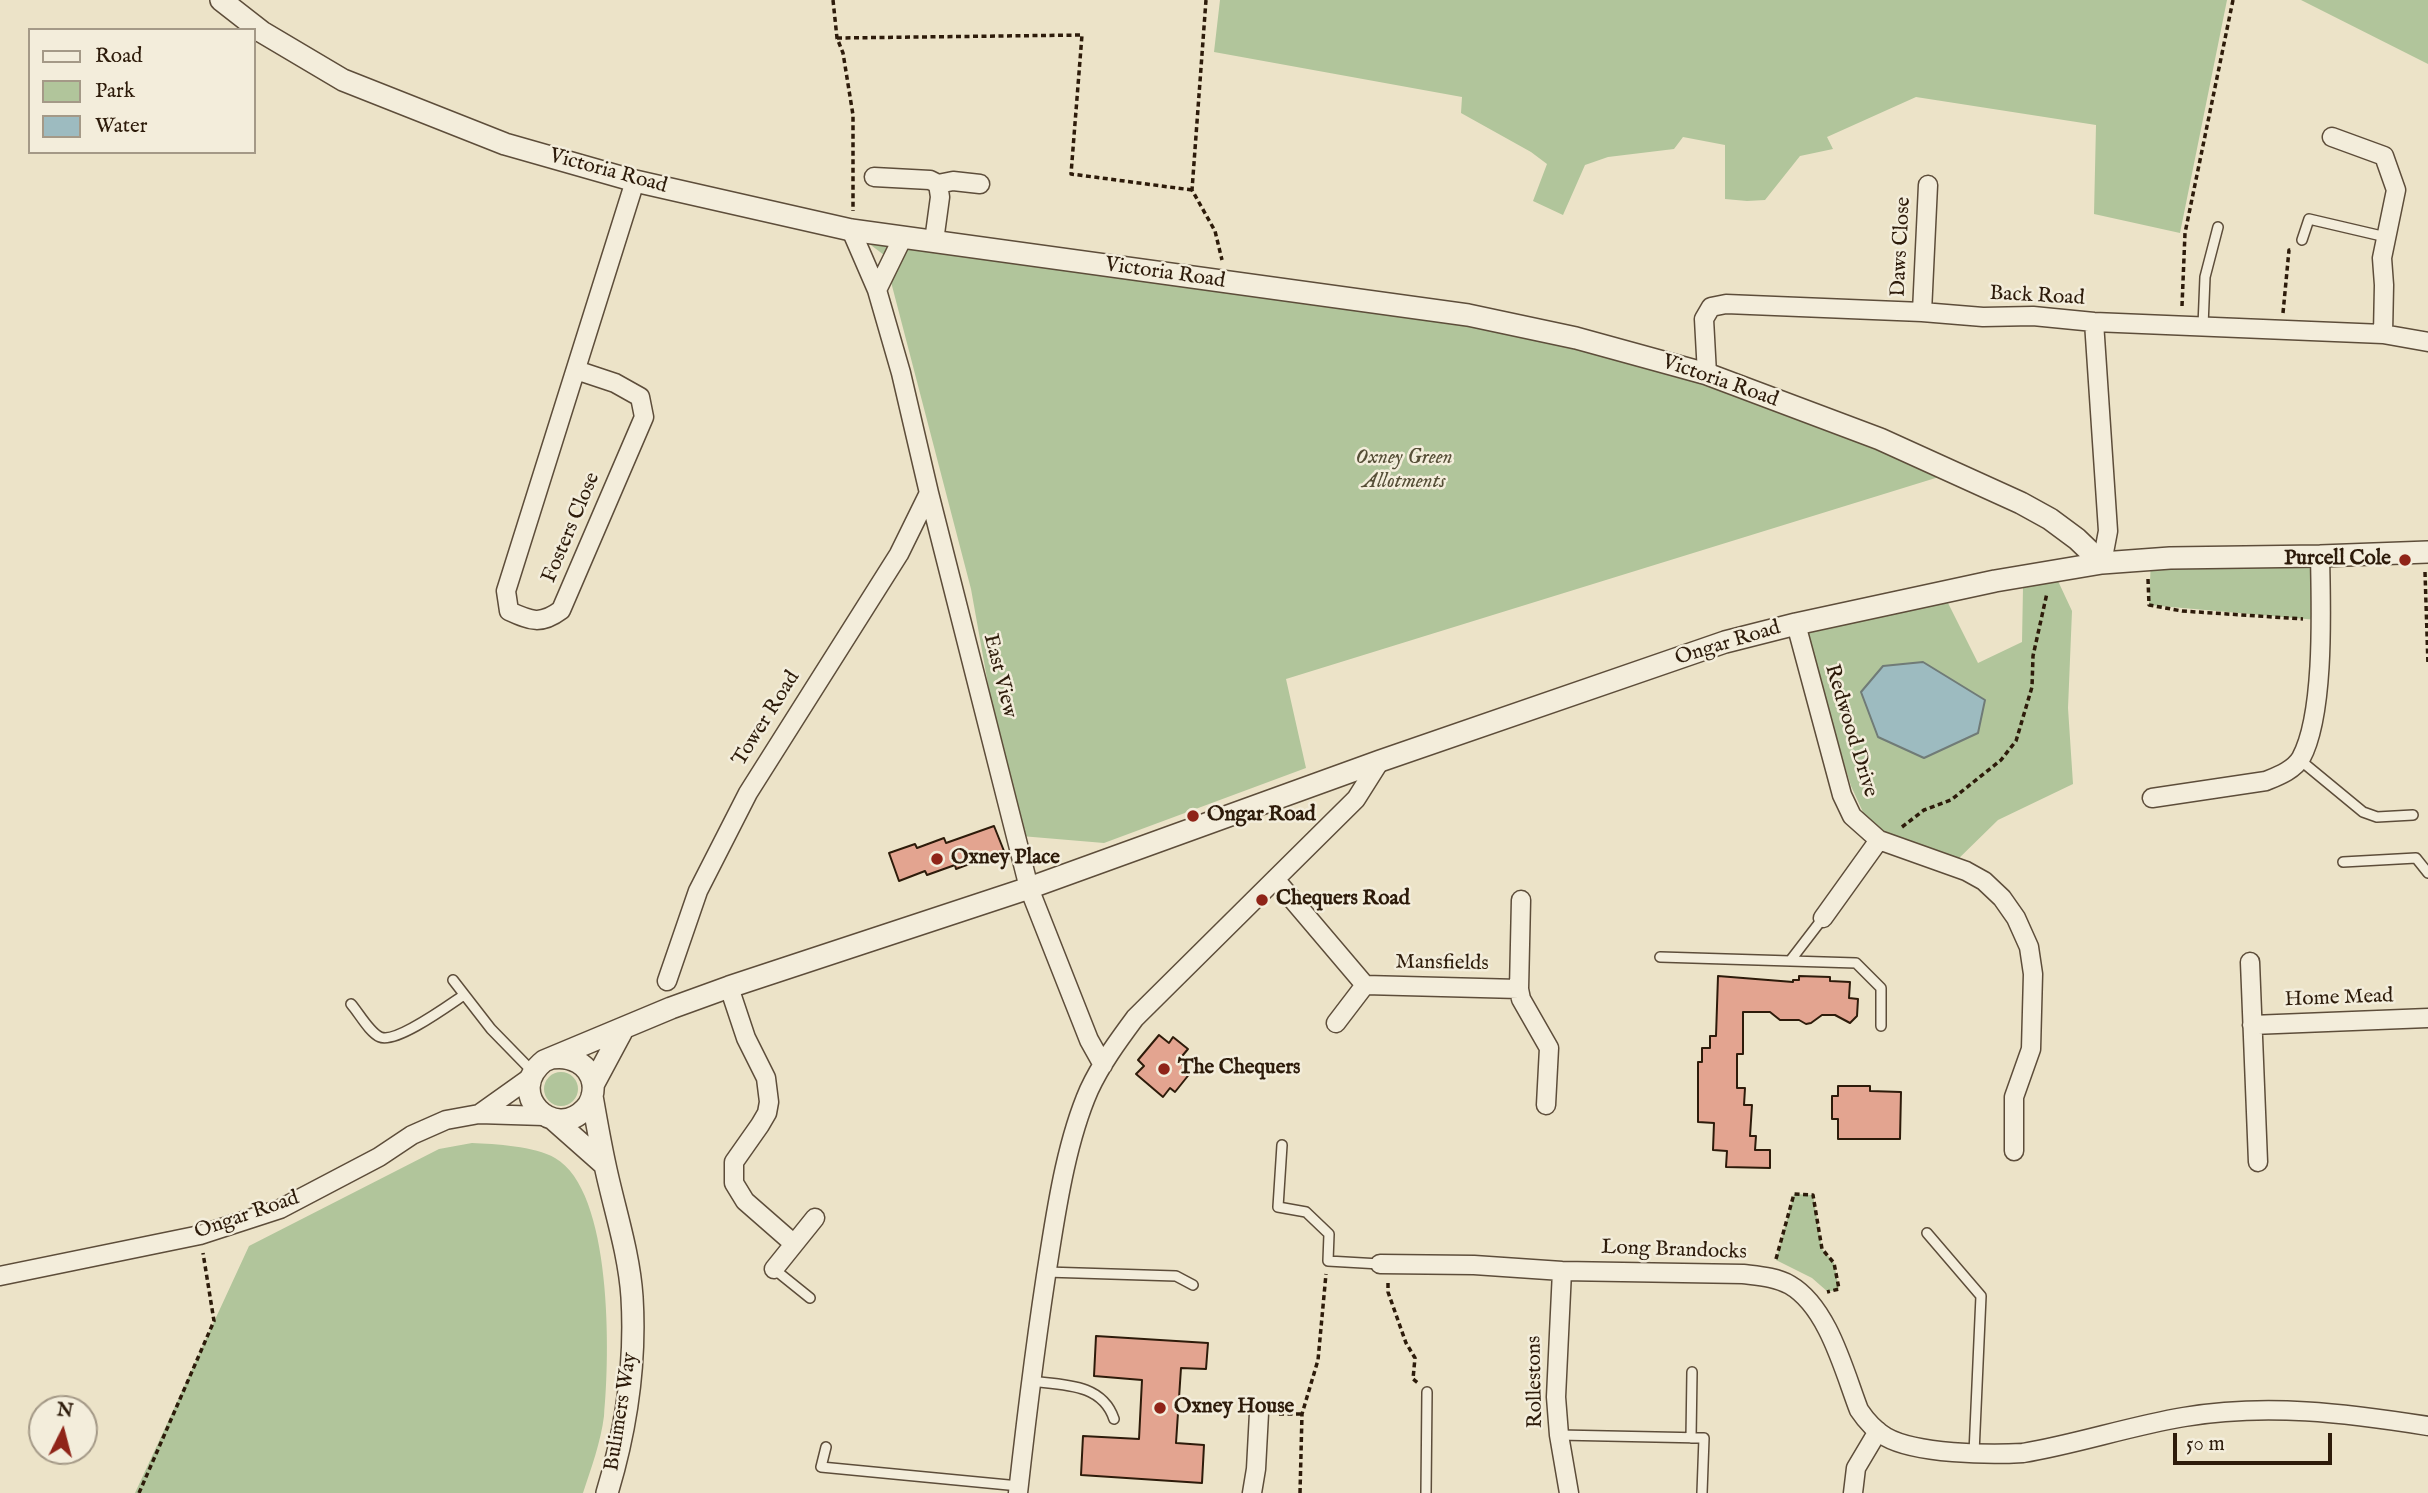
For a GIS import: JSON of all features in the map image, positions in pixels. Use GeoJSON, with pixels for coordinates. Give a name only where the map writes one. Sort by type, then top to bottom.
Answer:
{"type":"FeatureCollection","features":[{"type":"Feature","properties":{"kind":"street","name":"Victoria Road"},"geometry":{"type":"LineString","coordinates":[[222,0],[262,32],[344,79],[505,144],[635,181],[852,230],[1468,315],[1576,338],[1707,374],[1880,439],[2021,503],[2059,526],[2102,563]]}},
{"type":"Feature","properties":{"kind":"street"},"geometry":{"type":"LineString","coordinates":[[2332,138],[2384,156],[2396,190],[2382,258],[2383,334]]}},
{"type":"Feature","properties":{"kind":"street"},"geometry":{"type":"LineString","coordinates":[[874,177],[930,180],[938,184],[953,181],[980,184]]}},
{"type":"Feature","properties":{"kind":"street","name":"Fosters Close"},"geometry":{"type":"LineString","coordinates":[[576,370],[615,383],[640,397],[644,417],[561,610],[548,620],[529,620],[509,611],[506,591],[635,181]]}},
{"type":"Feature","properties":{"kind":"street"},"geometry":{"type":"LineString","coordinates":[[934,241],[940,197],[938,184]]}},
{"type":"Feature","properties":{"kind":"street","name":"Daws Close"},"geometry":{"type":"LineString","coordinates":[[1922,312],[1928,185]]}},
{"type":"Feature","properties":{"kind":"street","name":"East View"},"geometry":{"type":"LineString","coordinates":[[852,230],[877,290],[901,373],[1029,888],[1089,1040],[1103,1065]]}},
{"type":"Feature","properties":{"kind":"street"},"geometry":{"type":"LineString","coordinates":[[877,290],[903,237]]}},
{"type":"Feature","properties":{"kind":"street","name":"Back Road"},"geometry":{"type":"LineString","coordinates":[[1707,374],[1704,320],[1711,307],[1726,304],[2383,334],[2428,342]]}},
{"type":"Feature","properties":{"kind":"street"},"geometry":{"type":"LineString","coordinates":[[2094,322],[2108,531],[2102,563]]}},
{"type":"Feature","properties":{"kind":"street","name":"Tower Road"},"geometry":{"type":"LineString","coordinates":[[667,981],[698,891],[748,793],[899,554],[929,493]]}},
{"type":"Feature","properties":{"kind":"street","name":"Ongar Road"},"geometry":{"type":"LineString","coordinates":[[479,1114],[532,1075],[544,1061],[729,987],[1029,888],[1380,761],[1725,642],[1995,581],[2102,563],[2147,559],[2426,552]]}},
{"type":"Feature","properties":{"kind":"street"},"geometry":{"type":"LineString","coordinates":[[2152,798],[2266,781],[2283,774],[2300,760],[2312,726],[2321,620],[2320,556]]}},
{"type":"Feature","properties":{"kind":"street","name":"Redwood Drive"},"geometry":{"type":"LineString","coordinates":[[1796,624],[1842,795],[1852,816],[1879,840],[1966,871],[1984,881],[2002,898],[2017,918],[2029,947],[2033,974],[2031,1049],[2014,1097],[2014,1151]]}},
{"type":"Feature","properties":{"kind":"street"},"geometry":{"type":"LineString","coordinates":[[1018,1489],[1046,1272],[1067,1164],[1089,1090],[1135,1018],[1356,799],[1380,761]]}},
{"type":"Feature","properties":{"kind":"street"},"geometry":{"type":"LineString","coordinates":[[1823,918],[1879,840]]}},
{"type":"Feature","properties":{"kind":"street"},"geometry":{"type":"LineString","coordinates":[[1275,878],[1365,985],[1336,1023]]}},
{"type":"Feature","properties":{"kind":"street","name":"Mansfields"},"geometry":{"type":"LineString","coordinates":[[1521,900],[1519,989],[1521,999],[1549,1048],[1546,1105]]}},
{"type":"Feature","properties":{"kind":"street"},"geometry":{"type":"LineString","coordinates":[[2250,962],[2258,1162]]}},
{"type":"Feature","properties":{"kind":"street","name":"Mansfields"},"geometry":{"type":"LineString","coordinates":[[1365,985],[1519,989]]}},
{"type":"Feature","properties":{"kind":"street"},"geometry":{"type":"LineString","coordinates":[[729,987],[746,1038],[766,1078],[769,1102],[767,1113],[734,1162],[734,1183],[745,1201],[793,1243]]}},
{"type":"Feature","properties":{"kind":"street","name":"Home Mead"},"geometry":{"type":"LineString","coordinates":[[2252,1025],[2428,1018]]}},
{"type":"Feature","properties":{"kind":"street","name":"Ongar Road"},"geometry":{"type":"LineString","coordinates":[[0,1276],[200,1235],[280,1209],[368,1164],[412,1135],[446,1120],[479,1114],[567,1120],[578,1116],[587,1107],[623,1029]]}},
{"type":"Feature","properties":{"kind":"street"},"geometry":{"type":"LineString","coordinates":[[552,1058],[569,1057],[580,1062],[589,1074],[593,1091]]}},
{"type":"Feature","properties":{"kind":"street"},"geometry":{"type":"LineString","coordinates":[[532,1075],[530,1098],[535,1107],[605,1165]]}},
{"type":"Feature","properties":{"kind":"street","name":"Bulimers Way"},"geometry":{"type":"LineString","coordinates":[[593,1091],[605,1165],[622,1236],[632,1295],[633,1350],[626,1412],[607,1493]]}},
{"type":"Feature","properties":{"kind":"street"},"geometry":{"type":"LineString","coordinates":[[774,1269],[815,1218]]}},
{"type":"Feature","properties":{"kind":"street","name":"Long Brandocks"},"geometry":{"type":"LineString","coordinates":[[1385,1264],[1743,1274],[1768,1277],[1788,1284],[1810,1301],[1824,1321],[1859,1410],[1878,1431],[1901,1443],[1974,1453],[2023,1453],[2184,1416],[2256,1409],[2338,1412],[2428,1426]]}},
{"type":"Feature","properties":{"kind":"street","name":"Rollestons"},"geometry":{"type":"LineString","coordinates":[[1562,1271],[1556,1397],[1559,1435],[1569,1493]]}},
{"type":"Feature","properties":{"kind":"street"},"geometry":{"type":"LineString","coordinates":[[1252,1493],[1259,1413]]}},
{"type":"Feature","properties":{"kind":"street"},"geometry":{"type":"LineString","coordinates":[[1853,1493],[1856,1468],[1878,1431]]}},
{"type":"Feature","properties":{"kind":"lane"},"geometry":{"type":"LineString","coordinates":[[2302,240],[2309,219],[2386,237]]}},
{"type":"Feature","properties":{"kind":"lane"},"geometry":{"type":"LineString","coordinates":[[2203,326],[2205,276],[2218,227]]}},
{"type":"Feature","properties":{"kind":"lane"},"geometry":{"type":"LineString","coordinates":[[2300,760],[2362,812],[2377,817],[2413,815]]}},
{"type":"Feature","properties":{"kind":"lane"},"geometry":{"type":"LineString","coordinates":[[2343,862],[2416,858],[2428,873]]}},
{"type":"Feature","properties":{"kind":"lane"},"geometry":{"type":"LineString","coordinates":[[1790,961],[1823,918]]}},
{"type":"Feature","properties":{"kind":"lane"},"geometry":{"type":"LineString","coordinates":[[1660,957],[1856,963],[1881,988],[1881,1026]]}},
{"type":"Feature","properties":{"kind":"lane"},"geometry":{"type":"LineString","coordinates":[[453,980],[491,1030],[532,1075]]}},
{"type":"Feature","properties":{"kind":"lane"},"geometry":{"type":"LineString","coordinates":[[351,1004],[373,1031],[381,1037],[389,1038],[401,1035],[464,995]]}},
{"type":"Feature","properties":{"kind":"lane"},"geometry":{"type":"LineString","coordinates":[[1282,1145],[1278,1207],[1306,1212],[1329,1234],[1328,1261],[1385,1264]]}},
{"type":"Feature","properties":{"kind":"lane"},"geometry":{"type":"LineString","coordinates":[[1927,1233],[1981,1296],[1974,1453]]}},
{"type":"Feature","properties":{"kind":"lane"},"geometry":{"type":"LineString","coordinates":[[774,1269],[810,1298]]}},
{"type":"Feature","properties":{"kind":"lane"},"geometry":{"type":"LineString","coordinates":[[1046,1272],[1176,1276],[1193,1285]]}},
{"type":"Feature","properties":{"kind":"lane"},"geometry":{"type":"LineString","coordinates":[[1691,1438],[1692,1372]]}},
{"type":"Feature","properties":{"kind":"lane"},"geometry":{"type":"LineString","coordinates":[[1030,1381],[1090,1391],[1101,1397],[1110,1408],[1114,1419]]}},
{"type":"Feature","properties":{"kind":"lane"},"geometry":{"type":"LineString","coordinates":[[1426,1493],[1427,1392]]}},
{"type":"Feature","properties":{"kind":"lane"},"geometry":{"type":"LineString","coordinates":[[1559,1435],[1704,1438],[1702,1493]]}},
{"type":"Feature","properties":{"kind":"lane"},"geometry":{"type":"LineString","coordinates":[[826,1447],[821,1467],[1018,1489]]}},
{"type":"Feature","properties":{"kind":"path"},"geometry":{"type":"LineString","coordinates":[[834,0],[837,38],[843,53],[853,115],[852,230]]}},
{"type":"Feature","properties":{"kind":"path"},"geometry":{"type":"LineString","coordinates":[[1206,0],[1192,190],[1215,231],[1227,282]]}},
{"type":"Feature","properties":{"kind":"path"},"geometry":{"type":"LineString","coordinates":[[2181,326],[2185,233],[2233,0]]}},
{"type":"Feature","properties":{"kind":"path"},"geometry":{"type":"LineString","coordinates":[[837,38],[1082,35],[1071,174],[1192,190]]}},
{"type":"Feature","properties":{"kind":"path"},"geometry":{"type":"LineString","coordinates":[[2282,331],[2289,250],[2297,250],[2302,240]]}},
{"type":"Feature","properties":{"kind":"path"},"geometry":{"type":"LineString","coordinates":[[2426,552],[2428,665]]}},
{"type":"Feature","properties":{"kind":"path"},"geometry":{"type":"LineString","coordinates":[[2147,559],[2149,605],[2182,611],[2321,620]]}},
{"type":"Feature","properties":{"kind":"path"},"geometry":{"type":"LineString","coordinates":[[1879,840],[1924,810],[1951,800],[2001,760],[2016,740],[2032,687],[2033,656],[2053,571]]}},
{"type":"Feature","properties":{"kind":"path"},"geometry":{"type":"LineString","coordinates":[[1768,1277],[1776,1260],[1794,1194],[1813,1195],[1822,1249],[1834,1263],[1839,1289],[1810,1301]]}},
{"type":"Feature","properties":{"kind":"path"},"geometry":{"type":"LineString","coordinates":[[139,1493],[214,1321],[200,1235]]}},
{"type":"Feature","properties":{"kind":"path"},"geometry":{"type":"LineString","coordinates":[[1300,1493],[1302,1414],[1318,1360],[1328,1261]]}},
{"type":"Feature","properties":{"kind":"path"},"geometry":{"type":"LineString","coordinates":[[1385,1264],[1388,1292],[1406,1343],[1415,1358],[1413,1379],[1427,1392]]}},
{"type":"Feature","properties":{"kind":"path"},"geometry":{"type":"LineString","coordinates":[[1259,1413],[1302,1414]]}},
{"type":"Feature","properties":{"kind":"green space"},"geometry":{"type":"Polygon","coordinates":[[[1220,0],[2227,0],[2180,233],[2094,214],[2096,125],[1916,97],[1827,137],[1833,149],[1800,156],[1765,200],[1725,199],[1725,145],[1683,137],[1674,149],[1608,157],[1585,165],[1563,215],[1533,201],[1547,164],[1531,152],[1461,113],[1462,97],[1214,52],[1220,0]]]}},
{"type":"Feature","properties":{"kind":"green space"},"geometry":{"type":"Polygon","coordinates":[[[2301,0],[2428,0],[2428,64],[2301,0]]]}},
{"type":"Feature","properties":{"kind":"green space","name":"Oxney Green Allotments"},"geometry":{"type":"Polygon","coordinates":[[[851,230],[1576,338],[1955,472],[1286,679],[1306,768],[1104,843],[1015,835],[971,589],[884,255],[851,230]]]}},
{"type":"Feature","properties":{"kind":"green space"},"geometry":{"type":"Polygon","coordinates":[[[2320,556],[2317,620],[2149,605],[2151,559],[2320,556]]]}},
{"type":"Feature","properties":{"kind":"green space"},"geometry":{"type":"Polygon","coordinates":[[[2058,581],[2072,611],[2068,708],[2073,784],[1998,820],[1951,866],[1868,823],[1851,786],[1802,628],[1868,614],[1948,603],[1978,663],[2022,642],[2023,588],[2058,581]]]}},
{"type":"Feature","properties":{"kind":"green space"},"geometry":{"type":"Polygon","coordinates":[[[561,1072],[573,1077],[578,1089],[573,1101],[561,1106],[549,1101],[544,1089],[549,1077],[561,1072]]]}},
{"type":"Feature","properties":{"kind":"green space"},"geometry":{"type":"Polygon","coordinates":[[[472,1143],[526,1148],[555,1158],[574,1176],[588,1204],[598,1238],[604,1277],[607,1355],[603,1426],[583,1493],[135,1493],[249,1246],[439,1149],[472,1143]]]}},
{"type":"Feature","properties":{"kind":"green space"},"geometry":{"type":"Polygon","coordinates":[[[1794,1194],[1813,1195],[1822,1249],[1834,1263],[1839,1289],[1828,1292],[1812,1278],[1776,1260],[1794,1194]]]}},
{"type":"Feature","properties":{"kind":"water"},"geometry":{"type":"Polygon","coordinates":[[[1923,662],[1985,700],[1978,733],[1924,758],[1878,737],[1861,692],[1883,666],[1923,662]]]}},
{"type":"Feature","properties":{"kind":"building","name":"Oxney Place"},"geometry":{"type":"Polygon","coordinates":[[[994,826],[1004,851],[956,869],[955,865],[927,875],[925,871],[899,881],[889,853],[915,844],[917,848],[944,838],[946,843],[994,826]]]}},
{"type":"Feature","properties":{"kind":"building"},"geometry":{"type":"Polygon","coordinates":[[[1718,976],[1793,982],[1799,980],[1799,976],[1830,977],[1830,981],[1850,982],[1849,998],[1858,999],[1857,1016],[1850,1023],[1835,1015],[1822,1015],[1806,1024],[1799,1020],[1780,1020],[1770,1012],[1743,1012],[1743,1054],[1737,1054],[1737,1088],[1745,1088],[1744,1105],[1752,1105],[1750,1136],[1756,1136],[1755,1150],[1770,1150],[1770,1168],[1726,1167],[1727,1151],[1713,1150],[1714,1123],[1698,1122],[1698,1062],[1702,1062],[1702,1048],[1710,1048],[1710,1036],[1716,1036],[1718,976]]]}},
{"type":"Feature","properties":{"kind":"building","name":"The Chequers"},"geometry":{"type":"Polygon","coordinates":[[[1159,1035],[1169,1043],[1173,1037],[1188,1049],[1178,1061],[1191,1072],[1175,1092],[1170,1088],[1163,1097],[1136,1074],[1144,1066],[1138,1060],[1159,1035]]]}},
{"type":"Feature","properties":{"kind":"building"},"geometry":{"type":"Polygon","coordinates":[[[1838,1086],[1870,1086],[1870,1091],[1901,1092],[1900,1139],[1838,1139],[1838,1119],[1832,1119],[1832,1096],[1838,1096],[1838,1086]]]}},
{"type":"Feature","properties":{"kind":"building","name":"Oxney House"},"geometry":{"type":"Polygon","coordinates":[[[1096,1336],[1208,1343],[1206,1369],[1181,1368],[1176,1443],[1204,1445],[1202,1483],[1081,1475],[1083,1436],[1139,1439],[1142,1380],[1094,1376],[1096,1336]]]}},
{"type":"Feature","properties":{"kind":"place","name":"Purcell Cole"},"geometry":{"type":"Point","coordinates":[2405,560]}},
{"type":"Feature","properties":{"kind":"place","name":"Ongar Road"},"geometry":{"type":"Point","coordinates":[1193,816]}},
{"type":"Feature","properties":{"kind":"place","name":"Oxney Place"},"geometry":{"type":"Point","coordinates":[937,859]}},
{"type":"Feature","properties":{"kind":"place","name":"Chequers Road"},"geometry":{"type":"Point","coordinates":[1262,900]}},
{"type":"Feature","properties":{"kind":"place","name":"The Chequers"},"geometry":{"type":"Point","coordinates":[1164,1069]}},
{"type":"Feature","properties":{"kind":"place","name":"Oxney House"},"geometry":{"type":"Point","coordinates":[1160,1408]}}]}
